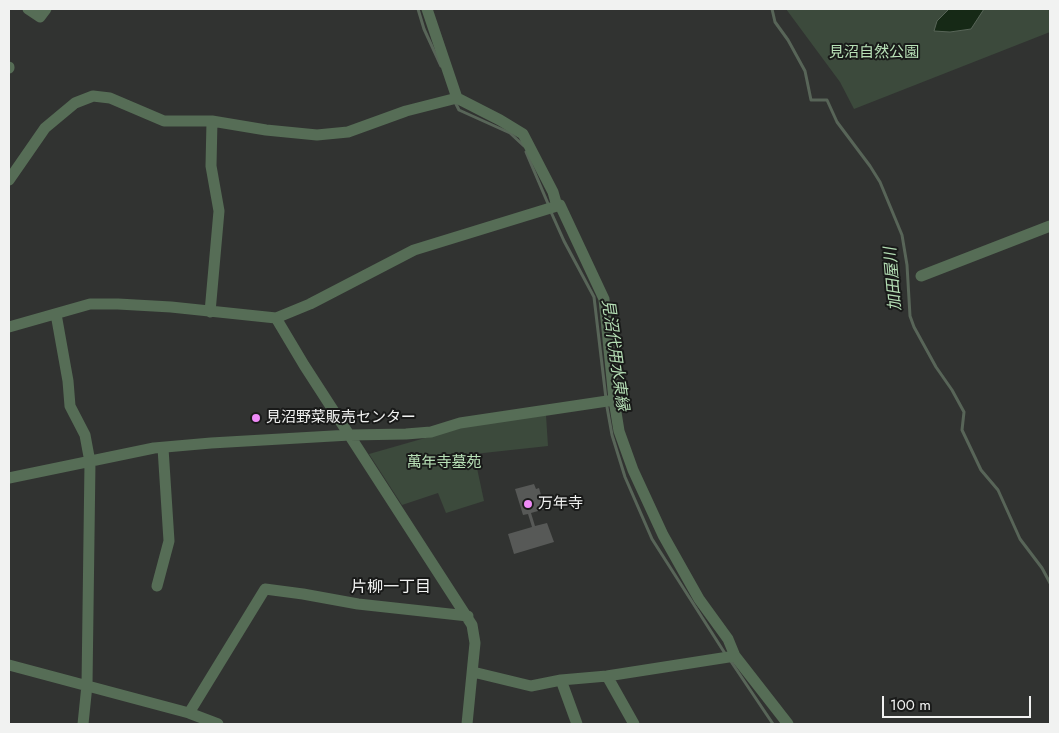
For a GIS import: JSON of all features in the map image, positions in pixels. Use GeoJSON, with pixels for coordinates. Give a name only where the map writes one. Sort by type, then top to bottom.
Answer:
{"type":"FeatureCollection","features":[{"type":"Feature","properties":{"kind":"street"},"geometry":{"type":"LineString","coordinates":[[28,9],[40,17],[46,9]]}},
{"type":"Feature","properties":{"kind":"street"},"geometry":{"type":"LineString","coordinates":[[427,9],[457,98]]}},
{"type":"Feature","properties":{"kind":"street"},"geometry":{"type":"LineString","coordinates":[[9,180],[45,128],[75,102],[93,96],[110,98],[164,121],[212,121],[266,130],[317,135],[348,132],[406,111],[457,98],[500,120],[522,134],[553,192],[557,206],[414,250],[310,304],[276,318],[171,307],[90,304],[9,327]]}},
{"type":"Feature","properties":{"kind":"street"},"geometry":{"type":"LineString","coordinates":[[210,312],[219,211],[210,166],[212,121]]}},
{"type":"Feature","properties":{"kind":"street"},"geometry":{"type":"LineString","coordinates":[[560,205],[604,299],[614,400],[619,430],[633,470],[663,535],[699,599],[728,639],[736,656],[788,724]]}},
{"type":"Feature","properties":{"kind":"street"},"geometry":{"type":"LineString","coordinates":[[920,276],[1050,226]]}},
{"type":"Feature","properties":{"kind":"street"},"geometry":{"type":"LineString","coordinates":[[56,314],[68,381],[70,406],[85,435],[90,462],[87,685],[83,724]]}},
{"type":"Feature","properties":{"kind":"street"},"geometry":{"type":"LineString","coordinates":[[276,318],[468,616],[472,625],[475,643],[467,724]]}},
{"type":"Feature","properties":{"kind":"street"},"geometry":{"type":"LineString","coordinates":[[9,478],[125,453],[163,448],[211,443],[431,432],[460,423],[614,400]]}},
{"type":"Feature","properties":{"kind":"street"},"geometry":{"type":"LineString","coordinates":[[157,586],[169,541],[163,448]]}},
{"type":"Feature","properties":{"kind":"street"},"geometry":{"type":"LineString","coordinates":[[189,713],[265,589],[358,604],[468,616]]}},
{"type":"Feature","properties":{"kind":"street"},"geometry":{"type":"LineString","coordinates":[[473,672],[532,686],[562,680],[607,676],[736,656]]}},
{"type":"Feature","properties":{"kind":"street"},"geometry":{"type":"LineString","coordinates":[[9,665],[189,713],[218,724]]}},
{"type":"Feature","properties":{"kind":"street"},"geometry":{"type":"LineString","coordinates":[[607,676],[634,724]]}},
{"type":"Feature","properties":{"kind":"street"},"geometry":{"type":"LineString","coordinates":[[562,680],[577,724]]}},
{"type":"Feature","properties":{"kind":"green space","name":"見沼自然公園"},"geometry":{"type":"Polygon","coordinates":[[[786,9],[1050,9],[1050,32],[854,109],[840,82],[786,9]]]}},
{"type":"Feature","properties":{"kind":"green space","name":"萬年寺墓苑"},"geometry":{"type":"Polygon","coordinates":[[[546,415],[548,446],[474,454],[484,501],[446,513],[438,493],[402,505],[369,454],[467,426],[546,415]]]}},
{"type":"Feature","properties":{"kind":"shaded area"},"geometry":{"type":"Polygon","coordinates":[[[949,9],[984,9],[971,29],[950,32],[934,31],[937,21],[949,9]]]}},
{"type":"Feature","properties":{"kind":"building"},"geometry":{"type":"Polygon","coordinates":[[[534,484],[536,489],[539,488],[545,509],[531,513],[535,526],[547,523],[554,542],[514,554],[508,534],[532,527],[528,514],[523,515],[515,489],[534,484]]]}},
{"type":"Feature","properties":{"kind":"waterway","name":"見沼代用水東縁"},"geometry":{"type":"LineString","coordinates":[[418,9],[424,29],[441,66]]}},
{"type":"Feature","properties":{"kind":"waterway","name":"加田屋川"},"geometry":{"type":"LineString","coordinates":[[772,9],[775,22],[788,40],[805,71],[811,100],[827,100],[837,122],[880,182],[902,235],[907,265],[910,316],[914,327],[964,412],[962,430],[981,470],[998,490],[1020,539],[1042,568],[1050,583]]}},
{"type":"Feature","properties":{"kind":"waterway","name":"見沼代用水東縁"},"geometry":{"type":"LineString","coordinates":[[455,102],[459,110],[510,133],[524,146]]}},
{"type":"Feature","properties":{"kind":"waterway","name":"見沼代用水東縁"},"geometry":{"type":"LineString","coordinates":[[526,152],[549,206]]}},
{"type":"Feature","properties":{"kind":"waterway","name":"見沼代用水東縁"},"geometry":{"type":"LineString","coordinates":[[551,212],[594,297],[607,407],[612,435],[625,477],[652,539],[726,655]]}},
{"type":"Feature","properties":{"kind":"waterway","name":"見沼代用水東縁"},"geometry":{"type":"LineString","coordinates":[[730,660],[773,724]]}},
{"type":"Feature","properties":{"kind":"place","name":"見沼野菜販売センター"},"geometry":{"type":"Point","coordinates":[256,418]}},
{"type":"Feature","properties":{"kind":"place","name":"万年寺"},"geometry":{"type":"Point","coordinates":[528,504]}},
{"type":"Feature","properties":{"kind":"district","name":"片柳一丁目"},"geometry":{"type":"Point","coordinates":[391,588]}}]}
